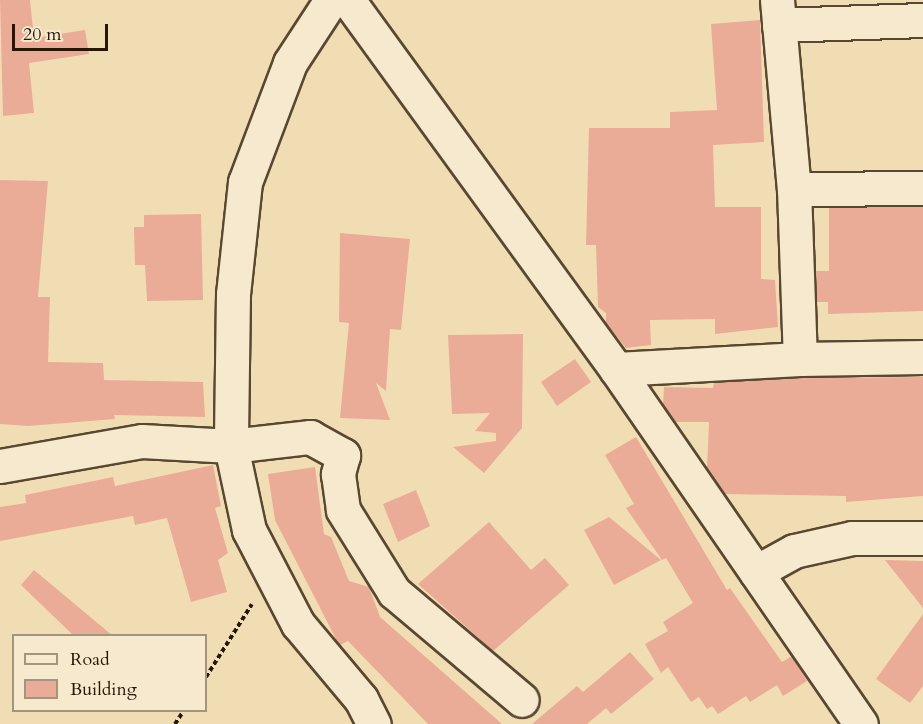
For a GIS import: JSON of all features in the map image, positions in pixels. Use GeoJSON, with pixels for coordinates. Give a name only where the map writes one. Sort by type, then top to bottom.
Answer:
{"type":"FeatureCollection","features":[{"type":"Feature","properties":{"kind":"street"},"geometry":{"type":"LineString","coordinates":[[331,0],[290,63],[245,182],[233,294],[231,446],[249,530],[297,624],[361,699],[374,724]]}},
{"type":"Feature","properties":{"kind":"street"},"geometry":{"type":"LineString","coordinates":[[348,0],[616,369],[861,724]]}},
{"type":"Feature","properties":{"kind":"street"},"geometry":{"type":"LineString","coordinates":[[800,359],[794,189],[778,12],[923,20]]}},
{"type":"Feature","properties":{"kind":"street"},"geometry":{"type":"LineString","coordinates":[[794,189],[923,188]]}},
{"type":"Feature","properties":{"kind":"street"},"geometry":{"type":"LineString","coordinates":[[616,369],[800,359],[923,357]]}},
{"type":"Feature","properties":{"kind":"street"},"geometry":{"type":"LineString","coordinates":[[0,466],[142,441],[231,446],[310,437],[343,455],[338,474],[343,510],[394,592],[522,700]]}},
{"type":"Feature","properties":{"kind":"street"},"geometry":{"type":"LineString","coordinates":[[756,572],[794,551],[852,538],[923,538]]}},
{"type":"Feature","properties":{"kind":"path"},"geometry":{"type":"LineString","coordinates":[[207,674],[272,573]]}},
{"type":"Feature","properties":{"kind":"building"},"geometry":{"type":"Polygon","coordinates":[[[0,0],[30,0],[34,38],[85,30],[89,54],[29,63],[34,113],[3,116],[0,0]]]}},
{"type":"Feature","properties":{"kind":"building"},"geometry":{"type":"Polygon","coordinates":[[[760,20],[764,142],[713,145],[715,207],[761,207],[761,279],[775,280],[778,327],[715,334],[715,319],[650,320],[651,345],[626,348],[606,323],[606,313],[598,307],[596,245],[586,245],[589,128],[670,128],[670,112],[717,110],[711,24],[760,20]]]}},
{"type":"Feature","properties":{"kind":"building"},"geometry":{"type":"Polygon","coordinates":[[[0,180],[48,181],[38,297],[50,297],[48,362],[103,363],[104,380],[203,382],[205,417],[114,415],[115,419],[28,426],[0,424],[0,180]]]}},
{"type":"Feature","properties":{"kind":"building"},"geometry":{"type":"Polygon","coordinates":[[[829,207],[923,207],[923,311],[828,314],[828,302],[817,302],[816,271],[829,271],[829,207]]]}},
{"type":"Feature","properties":{"kind":"building"},"geometry":{"type":"Polygon","coordinates":[[[201,214],[203,300],[147,301],[145,265],[135,265],[134,227],[144,227],[144,215],[201,214]]]}},
{"type":"Feature","properties":{"kind":"building"},"geometry":{"type":"Polygon","coordinates":[[[340,233],[410,239],[401,330],[390,329],[386,391],[376,383],[390,420],[340,418],[349,323],[339,322],[340,233]]]}},
{"type":"Feature","properties":{"kind":"building"},"geometry":{"type":"Polygon","coordinates":[[[523,334],[522,428],[484,473],[453,447],[496,441],[496,433],[475,431],[490,413],[452,414],[448,335],[523,334]]]}},
{"type":"Feature","properties":{"kind":"building"},"geometry":{"type":"Polygon","coordinates":[[[575,359],[591,382],[557,406],[541,382],[575,359]]]}},
{"type":"Feature","properties":{"kind":"building"},"geometry":{"type":"Polygon","coordinates":[[[923,377],[923,496],[846,502],[846,496],[725,494],[707,468],[709,422],[675,422],[663,405],[664,387],[713,388],[714,382],[801,378],[923,377]]]}},
{"type":"Feature","properties":{"kind":"building"},"geometry":{"type":"Polygon","coordinates":[[[636,437],[727,590],[730,588],[782,662],[792,656],[807,681],[783,696],[777,685],[750,702],[746,696],[718,714],[712,706],[707,709],[699,697],[691,702],[668,667],[661,673],[645,644],[668,631],[663,622],[693,603],[666,558],[662,560],[626,508],[634,504],[605,455],[636,437]]]}},
{"type":"Feature","properties":{"kind":"building"},"geometry":{"type":"Polygon","coordinates":[[[213,465],[221,506],[215,508],[228,553],[218,560],[227,592],[191,602],[167,518],[135,525],[133,516],[0,541],[0,507],[26,503],[25,495],[113,477],[115,486],[213,465]]]}},
{"type":"Feature","properties":{"kind":"building"},"geometry":{"type":"Polygon","coordinates":[[[315,467],[324,534],[331,537],[349,581],[369,587],[380,617],[502,724],[428,724],[348,641],[340,645],[337,641],[275,520],[268,474],[315,467]]]}},
{"type":"Feature","properties":{"kind":"building"},"geometry":{"type":"Polygon","coordinates":[[[416,490],[430,526],[398,542],[383,504],[416,490]]]}},
{"type":"Feature","properties":{"kind":"building"},"geometry":{"type":"Polygon","coordinates":[[[609,517],[661,560],[614,585],[584,530],[609,517]]]}},
{"type":"Feature","properties":{"kind":"building"},"geometry":{"type":"Polygon","coordinates":[[[489,522],[531,570],[545,558],[569,585],[493,651],[418,584],[489,522]]]}},
{"type":"Feature","properties":{"kind":"building"},"geometry":{"type":"Polygon","coordinates":[[[885,560],[923,561],[923,608],[885,560]]]}},
{"type":"Feature","properties":{"kind":"building"},"geometry":{"type":"Polygon","coordinates":[[[34,570],[111,634],[72,634],[21,585],[34,570]]]}},
{"type":"Feature","properties":{"kind":"building"},"geometry":{"type":"Polygon","coordinates":[[[923,614],[923,686],[910,703],[876,679],[923,614]]]}},
{"type":"Feature","properties":{"kind":"building"},"geometry":{"type":"Polygon","coordinates":[[[630,652],[654,679],[611,714],[606,708],[587,724],[532,724],[577,686],[583,692],[630,652]]]}}]}
